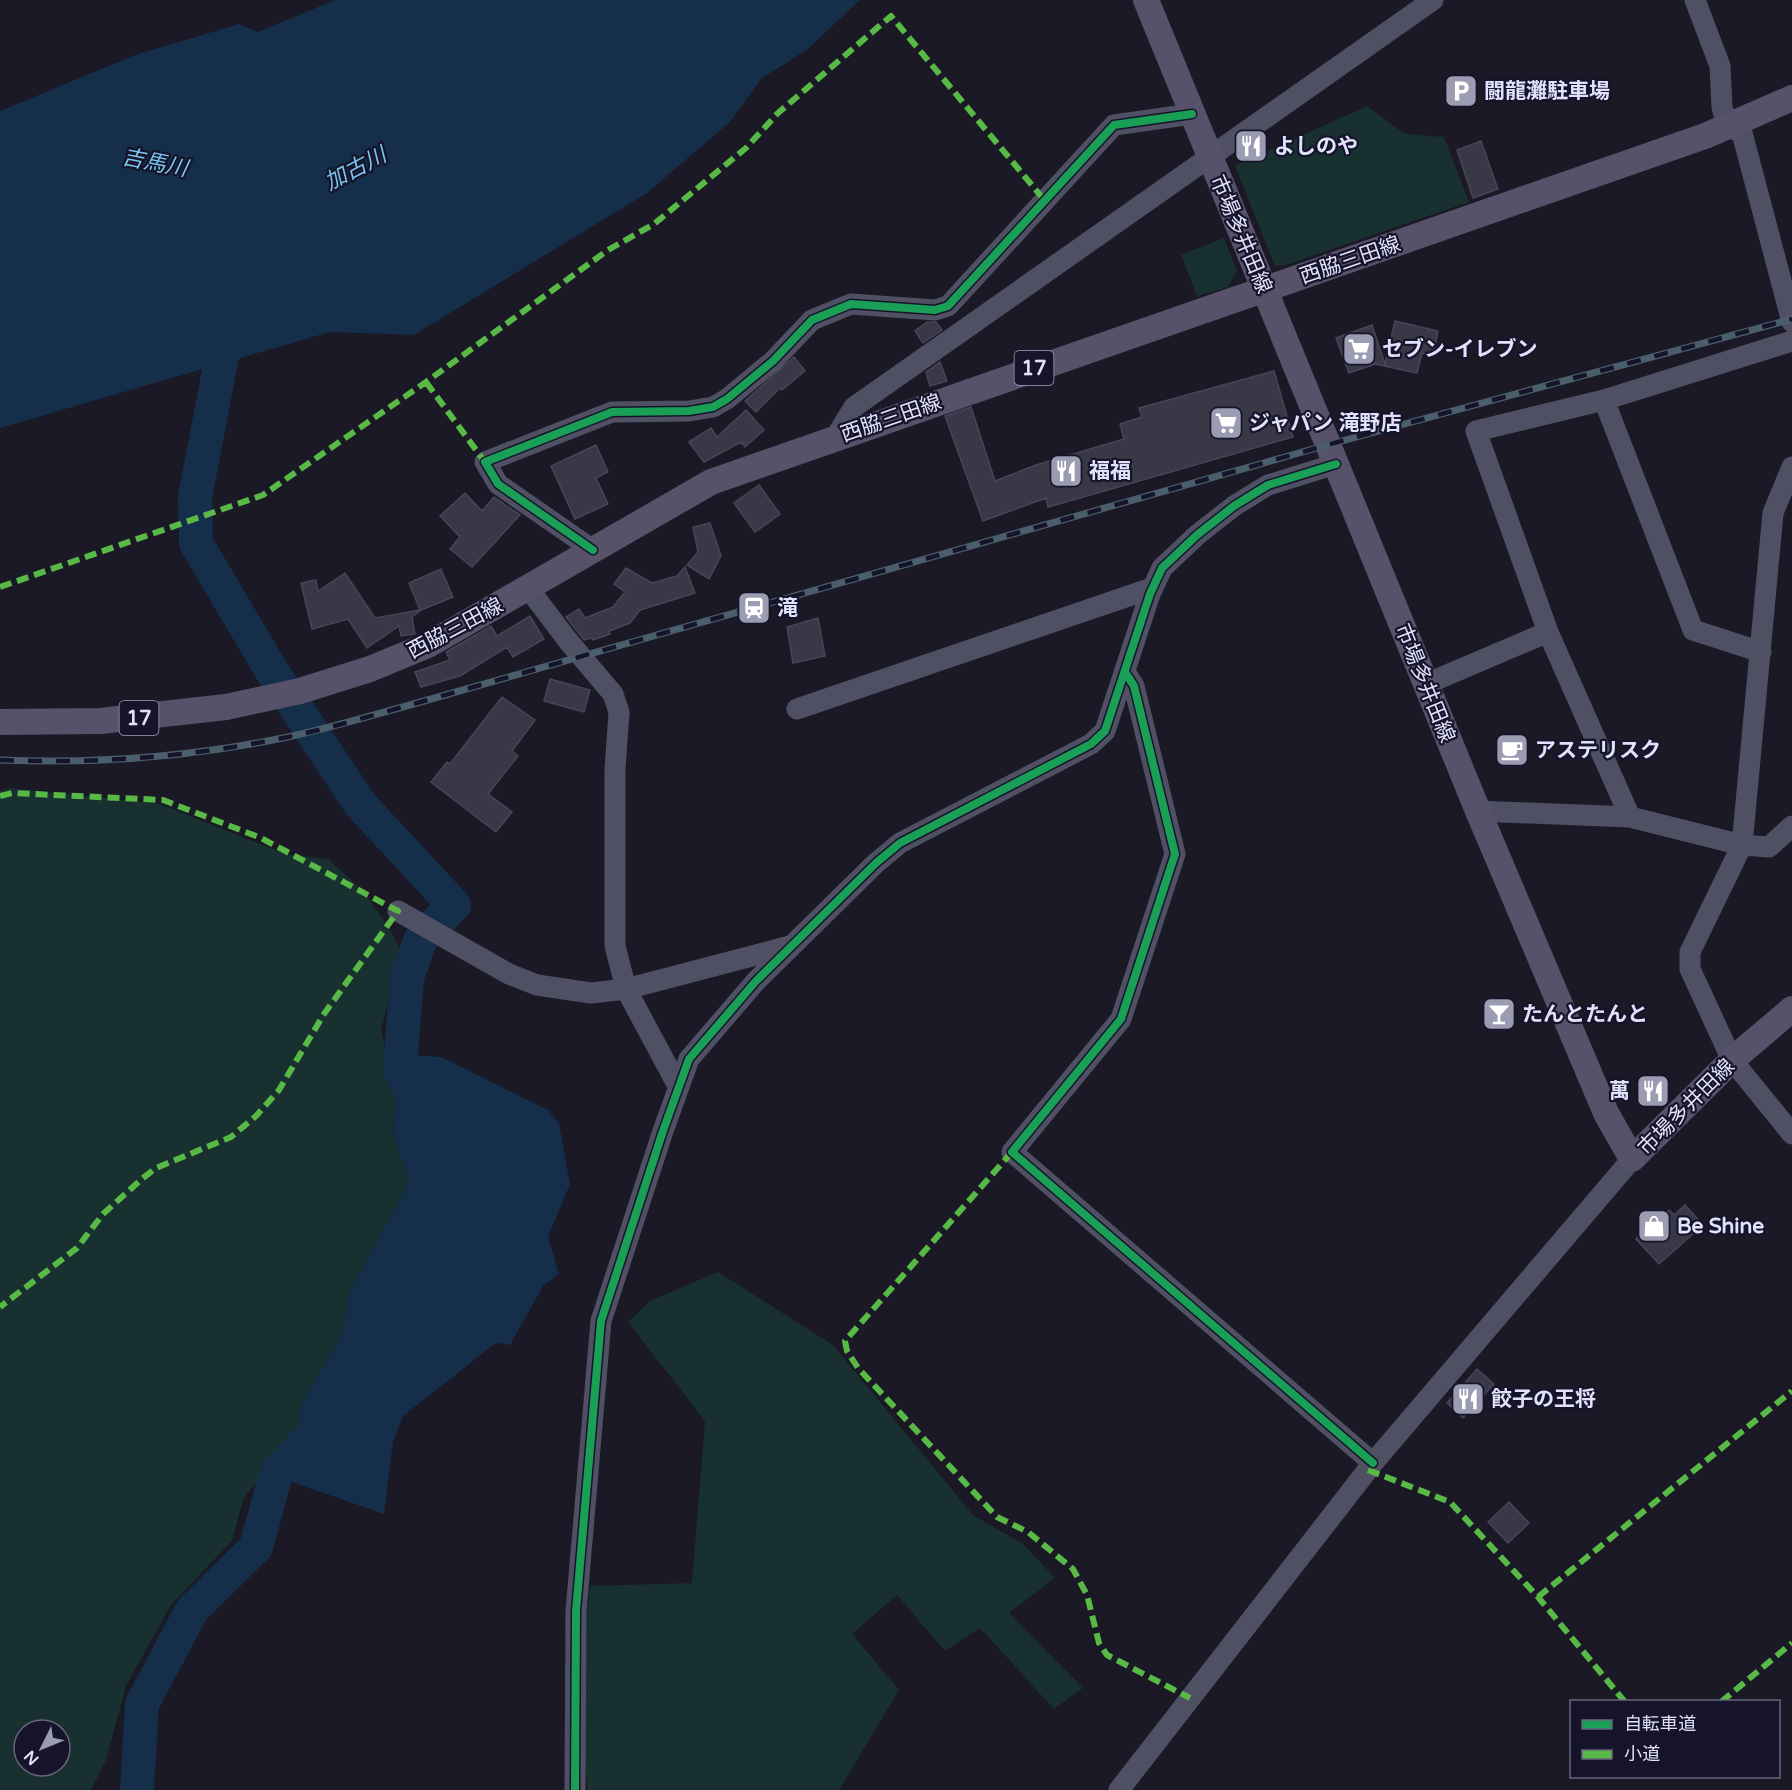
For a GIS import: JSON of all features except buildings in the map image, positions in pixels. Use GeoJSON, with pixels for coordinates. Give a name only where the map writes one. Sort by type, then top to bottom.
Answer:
{"type":"FeatureCollection","features":[{"type":"Feature","properties":{"kind":"main road","name":"市場多井田線"},"geometry":{"type":"LineString","coordinates":[[1146,0],[1478,811],[1606,1113],[1632,1159],[1732,1060],[1792,1010]]}},
{"type":"Feature","properties":{"kind":"main road","name":"西脇三田線"},"geometry":{"type":"LineString","coordinates":[[0,722],[100,721],[168,716],[288,694],[370,669],[428,645],[711,482],[1727,126],[1792,98]]}},
{"type":"Feature","properties":{"kind":"street"},"geometry":{"type":"LineString","coordinates":[[835,438],[854,406],[1433,0]]}},
{"type":"Feature","properties":{"kind":"street"},"geometry":{"type":"LineString","coordinates":[[1695,0],[1720,66],[1722,107],[1727,126],[1742,133],[1792,322]]}},
{"type":"Feature","properties":{"kind":"street"},"geometry":{"type":"LineString","coordinates":[[593,550],[498,483],[485,462],[612,412],[689,411],[713,407],[727,399],[773,361],[812,320],[851,304],[935,310],[948,306],[1114,125],[1192,114]]}},
{"type":"Feature","properties":{"kind":"street"},"geometry":{"type":"LineString","coordinates":[[1630,818],[1548,632],[1476,431],[1604,400],[1792,341]]}},
{"type":"Feature","properties":{"kind":"street"},"geometry":{"type":"LineString","coordinates":[[1604,400],[1693,630],[1761,652]]}},
{"type":"Feature","properties":{"kind":"street"},"geometry":{"type":"LineString","coordinates":[[575,1790],[576,1611],[601,1322],[678,1086],[690,1059],[756,981],[876,863],[900,843],[1091,744],[1105,731],[1152,588],[1162,568],[1197,535],[1234,506],[1268,485],[1336,464]]}},
{"type":"Feature","properties":{"kind":"street"},"geometry":{"type":"LineString","coordinates":[[1792,467],[1773,513],[1742,845],[1690,952],[1690,969],[1732,1060],[1792,1134]]}},
{"type":"Feature","properties":{"kind":"street"},"geometry":{"type":"LineString","coordinates":[[528,588],[613,694],[618,712],[615,770],[615,946],[626,989],[678,1086]]}},
{"type":"Feature","properties":{"kind":"street"},"geometry":{"type":"LineString","coordinates":[[797,709],[1152,588]]}},
{"type":"Feature","properties":{"kind":"street"},"geometry":{"type":"LineString","coordinates":[[1426,684],[1548,632]]}},
{"type":"Feature","properties":{"kind":"street"},"geometry":{"type":"LineString","coordinates":[[1125,672],[1134,686],[1175,854],[1121,1019],[1012,1152],[1373,1463]]}},
{"type":"Feature","properties":{"kind":"street"},"geometry":{"type":"LineString","coordinates":[[1478,811],[1630,818],[1742,845],[1769,847],[1792,826]]}},
{"type":"Feature","properties":{"kind":"street"},"geometry":{"type":"LineString","coordinates":[[398,911],[509,974],[537,985],[591,993],[626,989],[791,946]]}},
{"type":"Feature","properties":{"kind":"street"},"geometry":{"type":"LineString","coordinates":[[1119,1790],[1373,1463],[1632,1159]]}},
{"type":"Feature","properties":{"kind":"green space"},"geometry":{"type":"Polygon","coordinates":[[[1367,106],[1405,134],[1444,137],[1469,202],[1286,265],[1275,266],[1235,166],[1367,106]]]}},
{"type":"Feature","properties":{"kind":"green space"},"geometry":{"type":"Polygon","coordinates":[[[1224,238],[1237,271],[1228,287],[1197,296],[1181,255],[1224,238]]]}},
{"type":"Feature","properties":{"kind":"green space"},"geometry":{"type":"Polygon","coordinates":[[[10,788],[160,804],[285,854],[328,859],[363,891],[389,927],[401,952],[381,1030],[395,1093],[393,1137],[409,1177],[405,1190],[349,1292],[343,1333],[301,1405],[296,1433],[266,1473],[244,1497],[232,1541],[171,1605],[126,1686],[106,1760],[91,1790],[0,1790],[0,791],[10,788]]]}},
{"type":"Feature","properties":{"kind":"green space"},"geometry":{"type":"Polygon","coordinates":[[[718,1272],[833,1345],[973,1515],[1023,1544],[1055,1578],[1009,1613],[1083,1688],[1054,1709],[980,1628],[945,1651],[897,1595],[852,1634],[899,1690],[839,1790],[588,1790],[576,1709],[590,1586],[692,1583],[705,1421],[628,1322],[650,1301],[718,1272]]]}},
{"type":"Feature","properties":{"kind":"water"},"geometry":{"type":"Polygon","coordinates":[[[335,0],[860,0],[808,49],[761,79],[730,122],[647,193],[414,335],[330,332],[0,428],[0,111],[135,55],[239,24],[258,32],[335,0]]]}},
{"type":"Feature","properties":{"kind":"water"},"geometry":{"type":"Polygon","coordinates":[[[387,1055],[410,1060],[411,1055],[441,1057],[548,1110],[559,1123],[570,1184],[548,1237],[559,1274],[543,1286],[510,1345],[496,1343],[403,1416],[393,1442],[384,1514],[266,1473],[296,1433],[301,1405],[343,1333],[349,1292],[405,1190],[409,1177],[393,1137],[395,1093],[387,1055]]]}},
{"type":"Feature","properties":{"kind":"waterway"},"geometry":{"type":"LineString","coordinates":[[241,321],[222,356],[195,497],[196,543],[273,673],[360,804],[454,905],[433,926]]}},
{"type":"Feature","properties":{"kind":"waterway"},"geometry":{"type":"LineString","coordinates":[[414,1102],[400,1069],[407,977],[424,935]]}},
{"type":"Feature","properties":{"kind":"waterway"},"geometry":{"type":"LineString","coordinates":[[137,1790],[142,1704],[192,1610],[256,1547],[276,1474],[306,1442]]}},
{"type":"Feature","properties":{"kind":"railway"},"geometry":{"type":"LineString","coordinates":[[0,760],[71,761],[142,758],[248,745],[317,730],[1327,445],[1792,319]]}},
{"type":"Feature","properties":{"kind":"marked path"},"geometry":{"type":"LineString","coordinates":[[0,587],[263,495],[426,382],[608,250],[654,224],[746,148],[778,113],[891,16],[1046,202]]}},
{"type":"Feature","properties":{"kind":"marked path"},"geometry":{"type":"LineString","coordinates":[[426,382],[485,462]]}},
{"type":"Feature","properties":{"kind":"marked path"},"geometry":{"type":"LineString","coordinates":[[0,796],[12,793],[163,800],[261,838],[398,911],[324,1014],[279,1090],[256,1116],[231,1137],[156,1168],[103,1214],[77,1248],[0,1307]]}},
{"type":"Feature","properties":{"kind":"marked path"},"geometry":{"type":"LineString","coordinates":[[1012,1152],[845,1341],[847,1351],[858,1368],[997,1517],[1028,1532],[1073,1569],[1087,1595],[1099,1643],[1107,1655],[1190,1698]]}},
{"type":"Feature","properties":{"kind":"marked path"},"geometry":{"type":"LineString","coordinates":[[1538,1597],[1792,1391]]}},
{"type":"Feature","properties":{"kind":"marked path"},"geometry":{"type":"LineString","coordinates":[[1368,1470],[1450,1502],[1538,1597],[1623,1700]]}},
{"type":"Feature","properties":{"kind":"marked path"},"geometry":{"type":"LineString","coordinates":[[1723,1700],[1792,1643]]}},
{"type":"Feature","properties":{"kind":"cycle path"},"geometry":{"type":"LineString","coordinates":[[593,550],[498,484],[485,462],[612,412],[689,411],[713,407],[727,399],[773,361],[812,320],[851,304],[935,310],[948,306],[1114,125],[1192,114]]}},
{"type":"Feature","properties":{"kind":"cycle path"},"geometry":{"type":"LineString","coordinates":[[575,1790],[576,1611],[601,1321],[689,1059],[756,981],[876,863],[900,843],[1091,744],[1105,731],[1150,594],[1162,568],[1197,535],[1234,506],[1268,485],[1336,464]]}},
{"type":"Feature","properties":{"kind":"cycle path"},"geometry":{"type":"LineString","coordinates":[[1125,672],[1134,686],[1175,854],[1121,1019],[1012,1152],[1373,1463]]}},
{"type":"Feature","properties":{"kind":"place","name":"闘龍灘駐車場"},"geometry":{"type":"Point","coordinates":[1461,91]}},
{"type":"Feature","properties":{"kind":"place","name":"よしのや"},"geometry":{"type":"Point","coordinates":[1251,146]}},
{"type":"Feature","properties":{"kind":"place","name":"セブン-イレブン"},"geometry":{"type":"Point","coordinates":[1359,349]}},
{"type":"Feature","properties":{"kind":"place","name":"ジャパン 滝野店"},"geometry":{"type":"Point","coordinates":[1226,423]}},
{"type":"Feature","properties":{"kind":"place","name":"福福"},"geometry":{"type":"Point","coordinates":[1066,471]}},
{"type":"Feature","properties":{"kind":"place","name":"滝"},"geometry":{"type":"Point","coordinates":[754,608]}},
{"type":"Feature","properties":{"kind":"place","name":"アステリスク"},"geometry":{"type":"Point","coordinates":[1512,750]}},
{"type":"Feature","properties":{"kind":"place","name":"たんとたんと"},"geometry":{"type":"Point","coordinates":[1499,1014]}},
{"type":"Feature","properties":{"kind":"place","name":"萬"},"geometry":{"type":"Point","coordinates":[1653,1091]}},
{"type":"Feature","properties":{"kind":"place","name":"Be Shine"},"geometry":{"type":"Point","coordinates":[1654,1226]}},
{"type":"Feature","properties":{"kind":"place","name":"餃子の王将"},"geometry":{"type":"Point","coordinates":[1468,1399]}},
{"type":"Feature","properties":{"kind":"water label","name":"吉馬川"},"geometry":{"type":"Point","coordinates":[155,162]}},
{"type":"Feature","properties":{"kind":"water label","name":"加古川"},"geometry":{"type":"Point","coordinates":[355,168]}}]}
